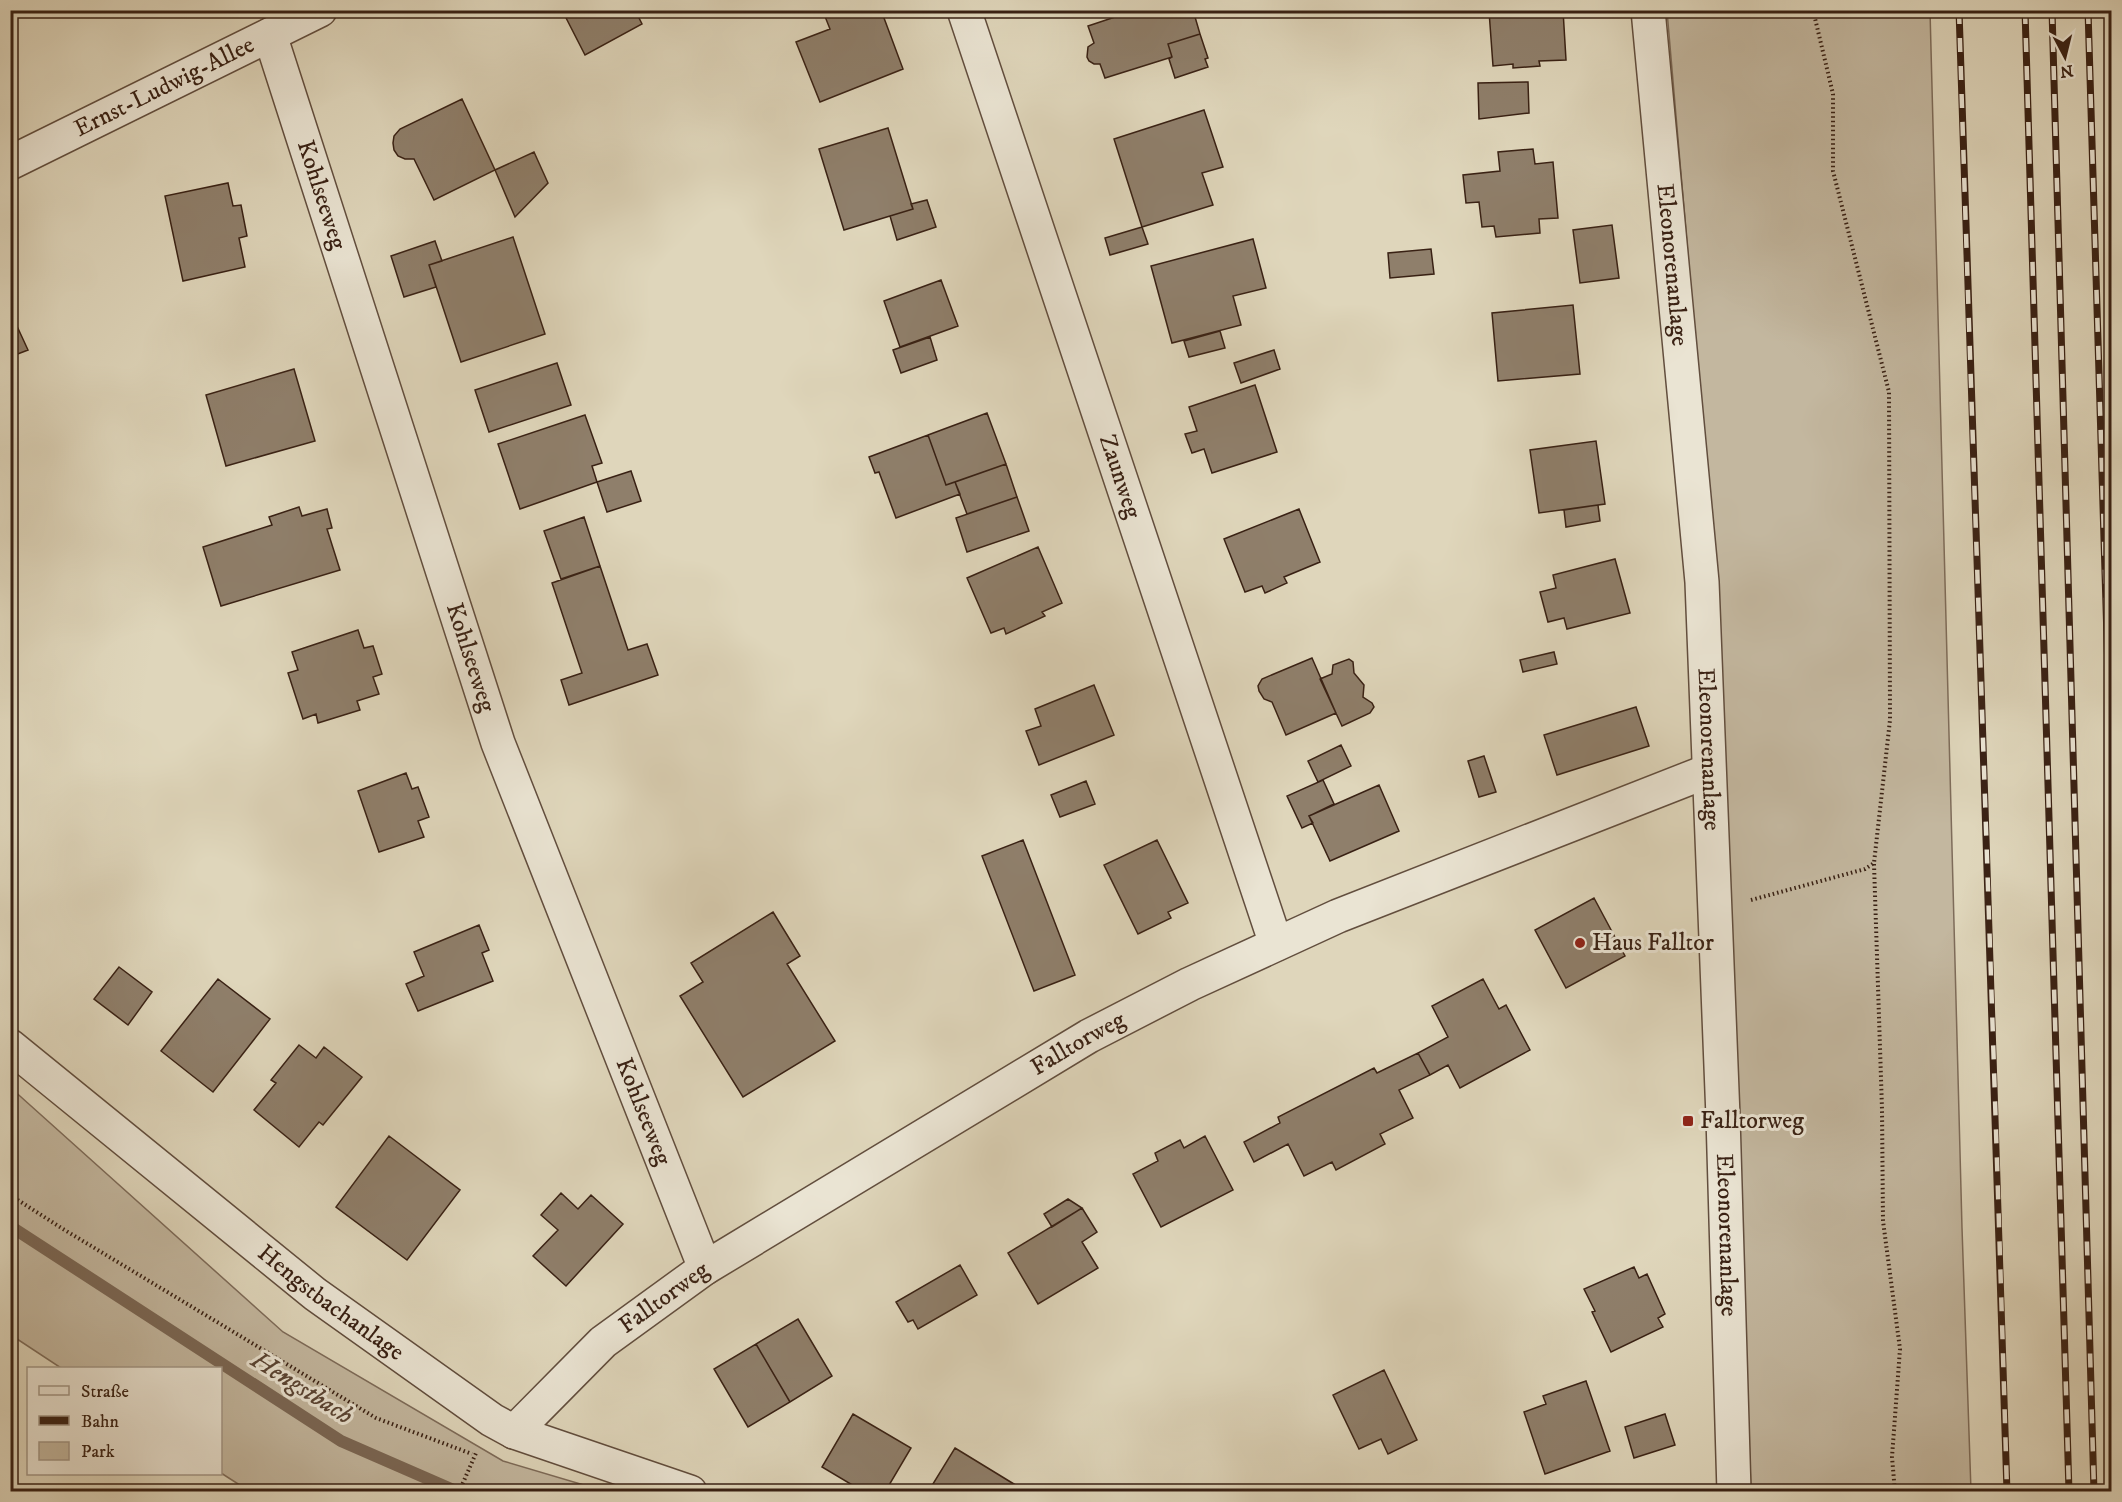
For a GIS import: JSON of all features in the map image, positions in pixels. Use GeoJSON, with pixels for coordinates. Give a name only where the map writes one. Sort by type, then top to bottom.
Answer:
{"type":"FeatureCollection","features":[{"type":"Feature","properties":{"kind":"street","name":"Ernst-Ludwig-Allee"},"geometry":{"type":"LineString","coordinates":[[10,163],[320,10]]}},
{"type":"Feature","properties":{"kind":"street","name":"Zaunweg"},"geometry":{"type":"LineString","coordinates":[[964,10],[1276,944]]}},
{"type":"Feature","properties":{"kind":"street","name":"Eleonorenanlage"},"geometry":{"type":"LineString","coordinates":[[1648,10],[1702,582],[1734,1491]]}},
{"type":"Feature","properties":{"kind":"street","name":"Kohlseeweg"},"geometry":{"type":"LineString","coordinates":[[270,35],[498,743],[705,1268]]}},
{"type":"Feature","properties":{"kind":"street","name":"Falltorweg"},"geometry":{"type":"LineString","coordinates":[[514,1432],[603,1342],[705,1268],[1089,1036],[1190,984],[1338,916],[1708,771]]}},
{"type":"Feature","properties":{"kind":"street","name":"Hengstbachanlage"},"geometry":{"type":"LineString","coordinates":[[10,1046],[315,1294],[492,1420],[514,1432],[690,1491]]}},
{"type":"Feature","properties":{"kind":"path"},"geometry":{"type":"LineString","coordinates":[[1813,10],[1833,94],[1833,171],[1889,392],[1890,720],[1874,863],[1882,1109],[1882,1221],[1900,1349],[1892,1457],[1895,1491]]}},
{"type":"Feature","properties":{"kind":"path"},"geometry":{"type":"LineString","coordinates":[[1715,909],[1865,869],[1874,863]]}},
{"type":"Feature","properties":{"kind":"path"},"geometry":{"type":"LineString","coordinates":[[10,1195],[376,1418],[475,1455],[459,1491]]}},
{"type":"Feature","properties":{"kind":"green space"},"geometry":{"type":"Polygon","coordinates":[[[1667,11],[1930,11],[1971,1491],[1751,1491],[1716,581],[1667,11]]]}},
{"type":"Feature","properties":{"kind":"green space"},"geometry":{"type":"Polygon","coordinates":[[[11,1088],[283,1332],[503,1461],[604,1491],[249,1491],[222,1474],[222,1367],[59,1367],[11,1335],[11,1088]]]}},
{"type":"Feature","properties":{"kind":"building"},"geometry":{"type":"Polygon","coordinates":[[[562,10],[635,10],[642,24],[585,55],[562,10]]]}},
{"type":"Feature","properties":{"kind":"building"},"geometry":{"type":"Polygon","coordinates":[[[833,10],[865,10],[866,14],[881,10],[903,69],[820,102],[796,42],[830,29],[824,14],[833,10]]]}},
{"type":"Feature","properties":{"kind":"building"},"geometry":{"type":"Polygon","coordinates":[[[1136,10],[1193,10],[1200,34],[1168,44],[1172,57],[1105,78],[1100,64],[1094,64],[1087,57],[1088,47],[1094,43],[1088,26],[1136,10]]]}},
{"type":"Feature","properties":{"kind":"building"},"geometry":{"type":"Polygon","coordinates":[[[1563,10],[1566,60],[1539,61],[1540,66],[1513,68],[1513,64],[1493,66],[1489,11],[1563,10]]]}},
{"type":"Feature","properties":{"kind":"building"},"geometry":{"type":"Polygon","coordinates":[[[1200,34],[1208,58],[1205,59],[1208,67],[1175,78],[1169,59],[1172,57],[1168,44],[1200,34]]]}},
{"type":"Feature","properties":{"kind":"building"},"geometry":{"type":"Polygon","coordinates":[[[1528,82],[1529,113],[1479,119],[1478,83],[1528,82]]]}},
{"type":"Feature","properties":{"kind":"building"},"geometry":{"type":"Polygon","coordinates":[[[462,99],[495,170],[434,200],[414,159],[398,156],[394,150],[394,136],[400,129],[462,99]]]}},
{"type":"Feature","properties":{"kind":"building"},"geometry":{"type":"Polygon","coordinates":[[[1204,110],[1223,167],[1202,173],[1213,205],[1142,227],[1114,139],[1204,110]]]}},
{"type":"Feature","properties":{"kind":"building"},"geometry":{"type":"Polygon","coordinates":[[[888,128],[913,209],[844,230],[819,149],[888,128]]]}},
{"type":"Feature","properties":{"kind":"building"},"geometry":{"type":"Polygon","coordinates":[[[1533,149],[1535,164],[1553,162],[1558,218],[1539,219],[1540,233],[1496,237],[1494,226],[1482,227],[1479,202],[1466,203],[1463,175],[1500,171],[1498,152],[1533,149]]]}},
{"type":"Feature","properties":{"kind":"building"},"geometry":{"type":"Polygon","coordinates":[[[534,152],[548,183],[515,217],[495,170],[534,152]]]}},
{"type":"Feature","properties":{"kind":"building"},"geometry":{"type":"Polygon","coordinates":[[[228,183],[233,206],[241,205],[247,236],[239,238],[245,267],[183,281],[165,196],[228,183]]]}},
{"type":"Feature","properties":{"kind":"building"},"geometry":{"type":"Polygon","coordinates":[[[927,200],[936,227],[897,240],[890,216],[913,209],[911,204],[927,200]]]}},
{"type":"Feature","properties":{"kind":"building"},"geometry":{"type":"Polygon","coordinates":[[[1612,225],[1619,278],[1580,283],[1573,230],[1612,225]]]}},
{"type":"Feature","properties":{"kind":"building"},"geometry":{"type":"Polygon","coordinates":[[[1142,227],[1148,244],[1110,255],[1105,238],[1142,227]]]}},
{"type":"Feature","properties":{"kind":"building"},"geometry":{"type":"Polygon","coordinates":[[[513,237],[545,334],[461,362],[429,265],[513,237]]]}},
{"type":"Feature","properties":{"kind":"building"},"geometry":{"type":"Polygon","coordinates":[[[1253,239],[1266,288],[1233,296],[1241,325],[1172,343],[1151,266],[1253,239]]]}},
{"type":"Feature","properties":{"kind":"building"},"geometry":{"type":"Polygon","coordinates":[[[435,241],[442,261],[429,265],[436,287],[404,297],[391,256],[435,241]]]}},
{"type":"Feature","properties":{"kind":"building"},"geometry":{"type":"Polygon","coordinates":[[[1431,249],[1434,274],[1390,278],[1388,253],[1431,249]]]}},
{"type":"Feature","properties":{"kind":"building"},"geometry":{"type":"Polygon","coordinates":[[[941,280],[958,326],[900,347],[884,301],[941,280]]]}},
{"type":"Feature","properties":{"kind":"building"},"geometry":{"type":"Polygon","coordinates":[[[1573,305],[1580,374],[1498,381],[1492,313],[1573,305]]]}},
{"type":"Feature","properties":{"kind":"building"},"geometry":{"type":"Polygon","coordinates":[[[10,311],[28,350],[10,357],[10,311]]]}},
{"type":"Feature","properties":{"kind":"building"},"geometry":{"type":"Polygon","coordinates":[[[1220,331],[1225,348],[1189,357],[1184,341],[1220,331]]]}},
{"type":"Feature","properties":{"kind":"building"},"geometry":{"type":"Polygon","coordinates":[[[930,337],[937,360],[901,373],[893,350],[930,337]]]}},
{"type":"Feature","properties":{"kind":"building"},"geometry":{"type":"Polygon","coordinates":[[[1274,350],[1280,369],[1241,383],[1234,363],[1274,350]]]}},
{"type":"Feature","properties":{"kind":"building"},"geometry":{"type":"Polygon","coordinates":[[[557,363],[571,405],[489,432],[475,390],[557,363]]]}},
{"type":"Feature","properties":{"kind":"building"},"geometry":{"type":"Polygon","coordinates":[[[294,369],[315,441],[226,466],[206,395],[294,369]]]}},
{"type":"Feature","properties":{"kind":"building"},"geometry":{"type":"Polygon","coordinates":[[[1255,385],[1277,452],[1212,473],[1204,449],[1192,453],[1185,434],[1197,431],[1189,407],[1255,385]]]}},
{"type":"Feature","properties":{"kind":"building"},"geometry":{"type":"Polygon","coordinates":[[[987,413],[1006,464],[946,485],[928,435],[987,413]]]}},
{"type":"Feature","properties":{"kind":"building"},"geometry":{"type":"Polygon","coordinates":[[[585,415],[602,463],[592,466],[597,482],[520,509],[498,444],[585,415]]]}},
{"type":"Feature","properties":{"kind":"building"},"geometry":{"type":"Polygon","coordinates":[[[928,435],[946,485],[955,482],[960,494],[896,518],[879,472],[875,473],[869,457],[928,435]]]}},
{"type":"Feature","properties":{"kind":"building"},"geometry":{"type":"Polygon","coordinates":[[[1596,441],[1605,504],[1539,513],[1530,450],[1596,441]]]}},
{"type":"Feature","properties":{"kind":"building"},"geometry":{"type":"Polygon","coordinates":[[[1006,464],[1017,497],[967,514],[955,482],[1006,464]]]}},
{"type":"Feature","properties":{"kind":"building"},"geometry":{"type":"Polygon","coordinates":[[[631,471],[641,501],[607,512],[597,482],[631,471]]]}},
{"type":"Feature","properties":{"kind":"building"},"geometry":{"type":"Polygon","coordinates":[[[1017,497],[1029,531],[967,552],[956,518],[1017,497]]]}},
{"type":"Feature","properties":{"kind":"building"},"geometry":{"type":"Polygon","coordinates":[[[1598,505],[1600,521],[1566,527],[1564,510],[1598,505]]]}},
{"type":"Feature","properties":{"kind":"building"},"geometry":{"type":"Polygon","coordinates":[[[299,507],[302,516],[327,509],[332,528],[327,529],[340,570],[221,606],[203,547],[272,525],[269,517],[299,507]]]}},
{"type":"Feature","properties":{"kind":"building"},"geometry":{"type":"Polygon","coordinates":[[[1299,509],[1320,562],[1284,577],[1287,583],[1265,593],[1262,586],[1245,592],[1224,539],[1299,509]]]}},
{"type":"Feature","properties":{"kind":"building"},"geometry":{"type":"Polygon","coordinates":[[[584,517],[600,566],[561,579],[544,531],[584,517]]]}},
{"type":"Feature","properties":{"kind":"building"},"geometry":{"type":"Polygon","coordinates":[[[1038,547],[1062,603],[1042,612],[1045,616],[1006,634],[1004,628],[991,633],[967,578],[1038,547]]]}},
{"type":"Feature","properties":{"kind":"building"},"geometry":{"type":"Polygon","coordinates":[[[1615,559],[1630,613],[1567,629],[1564,618],[1548,622],[1540,592],[1556,588],[1553,575],[1615,559]]]}},
{"type":"Feature","properties":{"kind":"building"},"geometry":{"type":"Polygon","coordinates":[[[600,566],[628,650],[647,644],[658,675],[569,705],[561,680],[582,673],[552,583],[600,566]]]}},
{"type":"Feature","properties":{"kind":"building"},"geometry":{"type":"Polygon","coordinates":[[[358,630],[364,648],[373,646],[382,674],[373,677],[379,694],[357,701],[360,710],[318,723],[316,714],[303,719],[288,673],[298,670],[292,652],[358,630]]]}},
{"type":"Feature","properties":{"kind":"building"},"geometry":{"type":"Polygon","coordinates":[[[1554,652],[1557,664],[1523,672],[1520,660],[1554,652]]]}},
{"type":"Feature","properties":{"kind":"building"},"geometry":{"type":"Polygon","coordinates":[[[1312,658],[1336,713],[1286,735],[1272,702],[1264,699],[1258,686],[1262,679],[1312,658]]]}},
{"type":"Feature","properties":{"kind":"building"},"geometry":{"type":"Polygon","coordinates":[[[1349,659],[1353,662],[1354,673],[1364,685],[1363,697],[1374,707],[1370,713],[1342,726],[1320,679],[1332,674],[1333,665],[1349,659]]]}},
{"type":"Feature","properties":{"kind":"building"},"geometry":{"type":"Polygon","coordinates":[[[1094,685],[1114,735],[1039,765],[1026,731],[1041,726],[1035,709],[1094,685]]]}},
{"type":"Feature","properties":{"kind":"building"},"geometry":{"type":"Polygon","coordinates":[[[1636,707],[1649,746],[1557,775],[1544,735],[1636,707]]]}},
{"type":"Feature","properties":{"kind":"building"},"geometry":{"type":"Polygon","coordinates":[[[1341,745],[1351,766],[1318,782],[1308,761],[1341,745]]]}},
{"type":"Feature","properties":{"kind":"building"},"geometry":{"type":"Polygon","coordinates":[[[1484,756],[1496,792],[1479,797],[1468,761],[1484,756]]]}},
{"type":"Feature","properties":{"kind":"building"},"geometry":{"type":"Polygon","coordinates":[[[406,773],[412,789],[418,787],[429,817],[418,821],[424,837],[379,852],[358,791],[406,773]]]}},
{"type":"Feature","properties":{"kind":"building"},"geometry":{"type":"Polygon","coordinates":[[[1323,780],[1334,804],[1309,816],[1313,823],[1302,828],[1287,796],[1323,780]]]}},
{"type":"Feature","properties":{"kind":"building"},"geometry":{"type":"Polygon","coordinates":[[[1086,781],[1095,804],[1060,817],[1051,795],[1086,781]]]}},
{"type":"Feature","properties":{"kind":"building"},"geometry":{"type":"Polygon","coordinates":[[[1379,785],[1399,831],[1330,861],[1309,816],[1379,785]]]}},
{"type":"Feature","properties":{"kind":"building"},"geometry":{"type":"Polygon","coordinates":[[[1023,840],[1075,975],[1034,991],[982,856],[1023,840]]]}},
{"type":"Feature","properties":{"kind":"building"},"geometry":{"type":"Polygon","coordinates":[[[1157,840],[1188,903],[1168,912],[1171,918],[1138,934],[1104,865],[1157,840]]]}},
{"type":"Feature","properties":{"kind":"building","name":"Haus Falltor"},"geometry":{"type":"Polygon","coordinates":[[[1594,898],[1625,956],[1566,988],[1535,930],[1594,898]]]}},
{"type":"Feature","properties":{"kind":"building"},"geometry":{"type":"Polygon","coordinates":[[[773,912],[800,956],[787,964],[835,1041],[743,1097],[680,996],[703,982],[691,963],[773,912]]]}},
{"type":"Feature","properties":{"kind":"building"},"geometry":{"type":"Polygon","coordinates":[[[479,925],[489,950],[482,953],[493,981],[418,1011],[406,984],[424,976],[414,952],[479,925]]]}},
{"type":"Feature","properties":{"kind":"building"},"geometry":{"type":"Polygon","coordinates":[[[119,967],[152,992],[128,1025],[94,999],[119,967]]]}},
{"type":"Feature","properties":{"kind":"building"},"geometry":{"type":"Polygon","coordinates":[[[218,979],[270,1019],[213,1092],[161,1051],[218,979]]]}},
{"type":"Feature","properties":{"kind":"building"},"geometry":{"type":"Polygon","coordinates":[[[1483,979],[1499,1009],[1506,1005],[1530,1050],[1460,1088],[1448,1065],[1430,1075],[1418,1053],[1448,1037],[1432,1006],[1483,979]]]}},
{"type":"Feature","properties":{"kind":"building"},"geometry":{"type":"Polygon","coordinates":[[[299,1045],[316,1058],[324,1047],[362,1077],[323,1125],[319,1122],[299,1147],[254,1110],[276,1083],[271,1080],[299,1045]]]}},
{"type":"Feature","properties":{"kind":"building"},"geometry":{"type":"Polygon","coordinates":[[[1418,1053],[1430,1075],[1399,1090],[1413,1118],[1380,1134],[1385,1144],[1336,1170],[1332,1162],[1304,1176],[1288,1144],[1254,1162],[1244,1142],[1280,1123],[1278,1117],[1374,1068],[1377,1073],[1418,1053]]]}},
{"type":"Feature","properties":{"kind":"building"},"geometry":{"type":"Polygon","coordinates":[[[389,1136],[460,1190],[407,1260],[336,1207],[389,1136]]]}},
{"type":"Feature","properties":{"kind":"building"},"geometry":{"type":"Polygon","coordinates":[[[1205,1136],[1233,1190],[1161,1227],[1133,1174],[1158,1161],[1155,1153],[1180,1140],[1184,1148],[1205,1136]]]}},
{"type":"Feature","properties":{"kind":"building"},"geometry":{"type":"Polygon","coordinates":[[[561,1193],[578,1209],[591,1195],[623,1224],[566,1286],[533,1256],[558,1230],[541,1215],[561,1193]]]}},
{"type":"Feature","properties":{"kind":"building"},"geometry":{"type":"Polygon","coordinates":[[[1068,1199],[1082,1208],[1052,1227],[1044,1214],[1068,1199]]]}},
{"type":"Feature","properties":{"kind":"building"},"geometry":{"type":"Polygon","coordinates":[[[1082,1208],[1097,1232],[1082,1242],[1098,1268],[1038,1304],[1008,1253],[1082,1208]]]}},
{"type":"Feature","properties":{"kind":"building"},"geometry":{"type":"Polygon","coordinates":[[[960,1265],[977,1295],[918,1329],[913,1320],[908,1322],[896,1302],[960,1265]]]}},
{"type":"Feature","properties":{"kind":"building"},"geometry":{"type":"Polygon","coordinates":[[[1634,1267],[1639,1278],[1647,1274],[1665,1314],[1658,1318],[1663,1327],[1611,1352],[1584,1289],[1634,1267]]]}},
{"type":"Feature","properties":{"kind":"building"},"geometry":{"type":"Polygon","coordinates":[[[798,1319],[832,1376],[790,1402],[756,1344],[798,1319]]]}},
{"type":"Feature","properties":{"kind":"building"},"geometry":{"type":"Polygon","coordinates":[[[756,1344],[790,1402],[748,1427],[714,1369],[756,1344]]]}},
{"type":"Feature","properties":{"kind":"building"},"geometry":{"type":"Polygon","coordinates":[[[1384,1370],[1417,1440],[1388,1454],[1381,1439],[1359,1449],[1333,1395],[1384,1370]]]}},
{"type":"Feature","properties":{"kind":"building"},"geometry":{"type":"Polygon","coordinates":[[[1586,1381],[1610,1451],[1545,1474],[1524,1412],[1546,1404],[1543,1396],[1586,1381]]]}},
{"type":"Feature","properties":{"kind":"building"},"geometry":{"type":"Polygon","coordinates":[[[853,1414],[911,1448],[885,1492],[864,1492],[822,1467],[853,1414]]]}},
{"type":"Feature","properties":{"kind":"building"},"geometry":{"type":"Polygon","coordinates":[[[1665,1414],[1675,1445],[1634,1458],[1625,1427],[1665,1414]]]}},
{"type":"Feature","properties":{"kind":"building"},"geometry":{"type":"Polygon","coordinates":[[[955,1448],[1027,1492],[928,1492],[955,1448]]]}},
{"type":"Feature","properties":{"kind":"waterway","name":"Hengstbach"},"geometry":{"type":"LineString","coordinates":[[10,1226],[341,1441],[458,1492]]}},
{"type":"Feature","properties":{"kind":"railway"},"geometry":{"type":"LineString","coordinates":[[1959,10],[2007,1492]]}},
{"type":"Feature","properties":{"kind":"railway"},"geometry":{"type":"LineString","coordinates":[[2025,10],[2069,1492]]}},
{"type":"Feature","properties":{"kind":"railway"},"geometry":{"type":"LineString","coordinates":[[2052,10],[2094,1492]]}},
{"type":"Feature","properties":{"kind":"railway"},"geometry":{"type":"LineString","coordinates":[[2088,10],[2112,804]]}},
{"type":"Feature","properties":{"kind":"place","name":"Haus Falltor"},"geometry":{"type":"Point","coordinates":[1580,943]}},
{"type":"Feature","properties":{"kind":"place","name":"Falltorweg"},"geometry":{"type":"Point","coordinates":[1688,1121]}}]}
